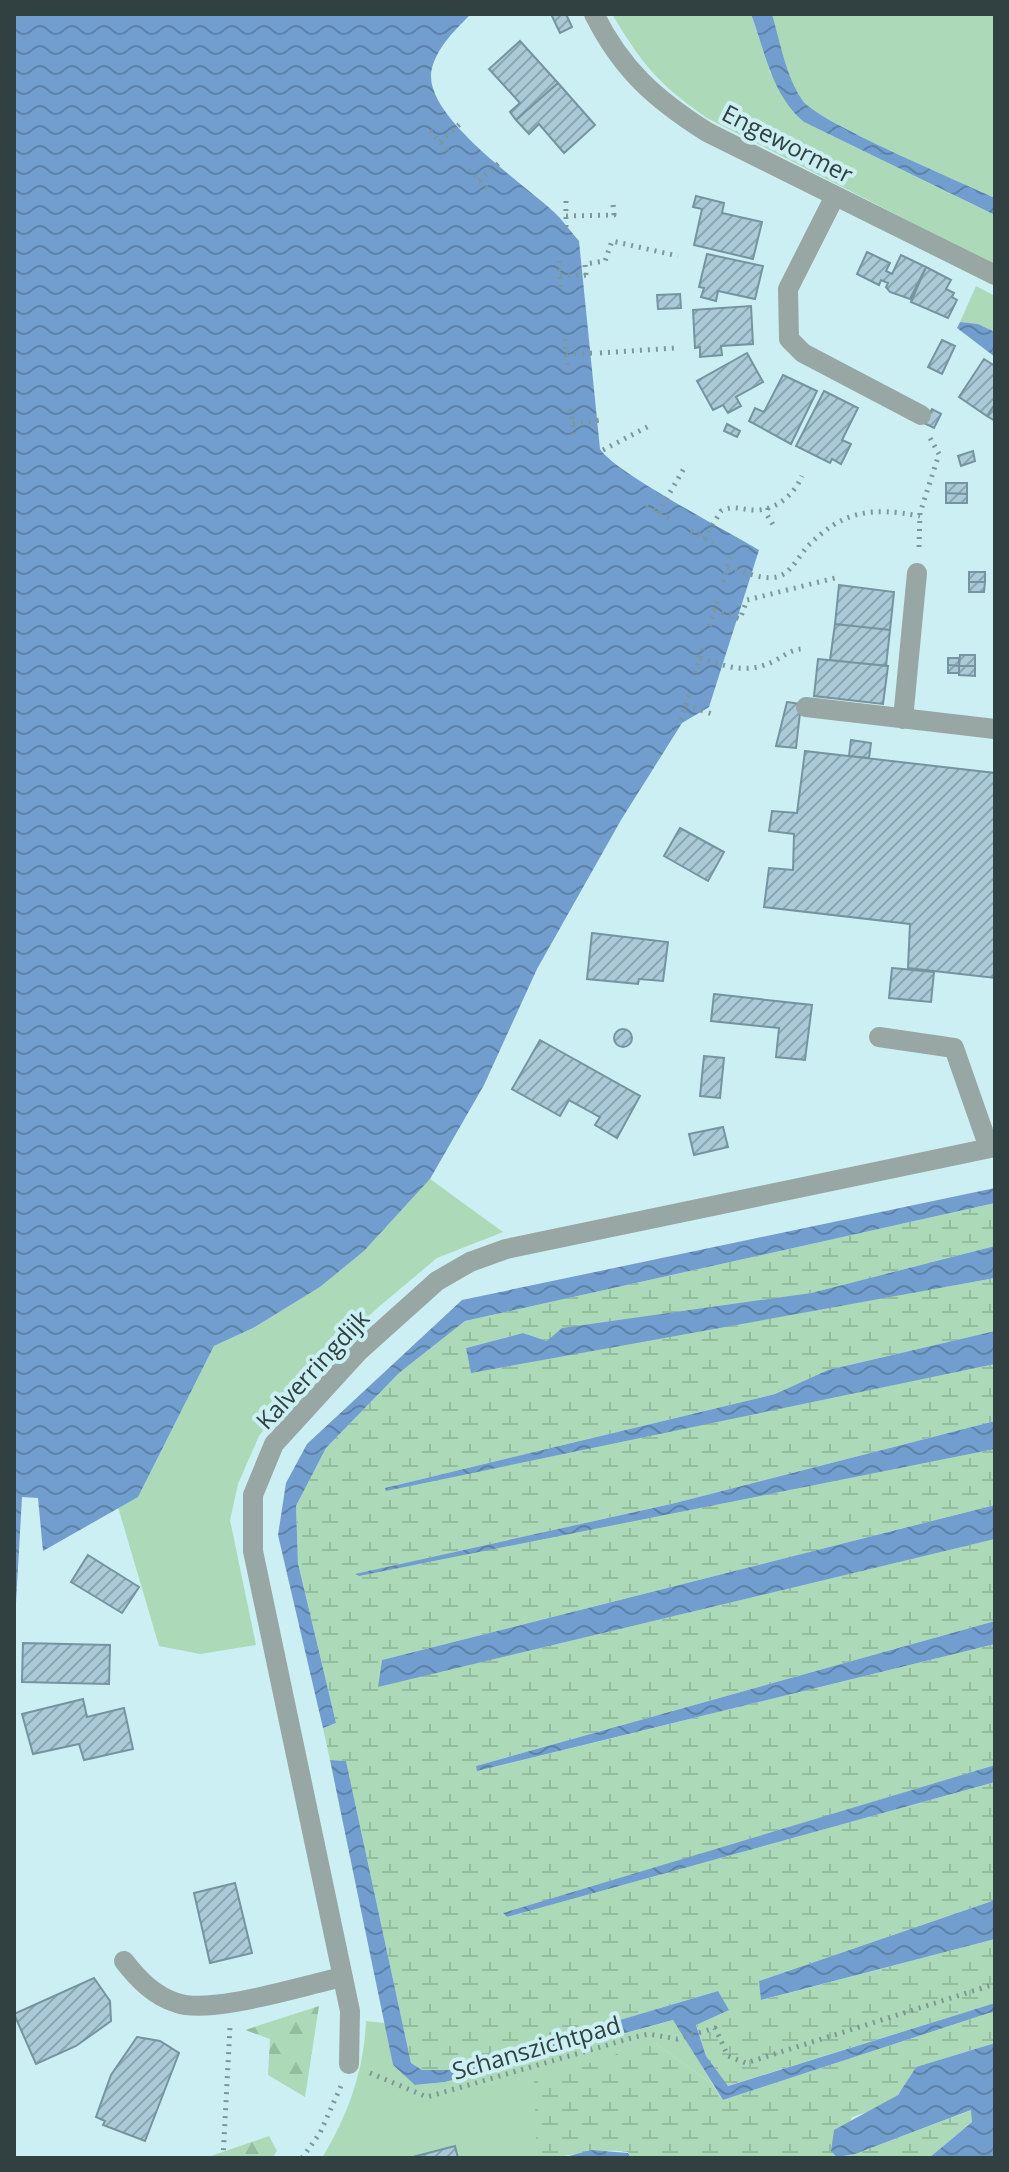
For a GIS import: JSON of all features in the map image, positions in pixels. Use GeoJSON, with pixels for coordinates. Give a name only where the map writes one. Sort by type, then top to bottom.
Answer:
{"type":"FeatureCollection","features":[{"type":"Feature","properties":{"kind":"street","name":"Engewormer"},"geometry":{"type":"LineString","coordinates":[[594,14],[623,64],[662,104],[707,132],[995,275]]}},
{"type":"Feature","properties":{"kind":"street"},"geometry":{"type":"LineString","coordinates":[[835,196],[788,289],[789,339],[803,353],[921,415]]}},
{"type":"Feature","properties":{"kind":"street"},"geometry":{"type":"LineString","coordinates":[[903,719],[917,573]]}},
{"type":"Feature","properties":{"kind":"street"},"geometry":{"type":"LineString","coordinates":[[806,707],[995,729]]}},
{"type":"Feature","properties":{"kind":"street"},"geometry":{"type":"LineString","coordinates":[[879,1037],[954,1048],[992,1147]]}},
{"type":"Feature","properties":{"kind":"street","name":"Kalverringdijk"},"geometry":{"type":"LineString","coordinates":[[349,2064],[351,2023],[343,1977],[253,1551],[253,1495],[274,1444],[359,1351],[437,1281],[470,1262],[506,1249],[992,1147]]}},
{"type":"Feature","properties":{"kind":"street"},"geometry":{"type":"LineString","coordinates":[[124,1961],[141,1984],[178,2004],[215,2006],[343,1977]]}},
{"type":"Feature","properties":{"kind":"path"},"geometry":{"type":"LineString","coordinates":[[440,142],[461,123]]}},
{"type":"Feature","properties":{"kind":"path"},"geometry":{"type":"LineString","coordinates":[[430,131],[450,153]]}},
{"type":"Feature","properties":{"kind":"path"},"geometry":{"type":"LineString","coordinates":[[479,181],[500,162]]}},
{"type":"Feature","properties":{"kind":"path"},"geometry":{"type":"LineString","coordinates":[[469,169],[490,192]]}},
{"type":"Feature","properties":{"kind":"path"},"geometry":{"type":"LineString","coordinates":[[566,201],[566,232]]}},
{"type":"Feature","properties":{"kind":"path"},"geometry":{"type":"LineString","coordinates":[[566,216],[614,215],[613,204]]}},
{"type":"Feature","properties":{"kind":"path"},"geometry":{"type":"LineString","coordinates":[[560,276],[587,275],[585,264],[605,261],[612,241],[678,256]]}},
{"type":"Feature","properties":{"kind":"path"},"geometry":{"type":"LineString","coordinates":[[559,261],[561,291]]}},
{"type":"Feature","properties":{"kind":"path"},"geometry":{"type":"LineString","coordinates":[[565,339],[568,370]]}},
{"type":"Feature","properties":{"kind":"path"},"geometry":{"type":"LineString","coordinates":[[566,354],[675,348]]}},
{"type":"Feature","properties":{"kind":"path"},"geometry":{"type":"LineString","coordinates":[[570,409],[575,440]]}},
{"type":"Feature","properties":{"kind":"path"},"geometry":{"type":"LineString","coordinates":[[917,573],[920,516],[939,454],[921,415]]}},
{"type":"Feature","properties":{"kind":"path"},"geometry":{"type":"LineString","coordinates":[[573,424],[600,420]]}},
{"type":"Feature","properties":{"kind":"path"},"geometry":{"type":"LineString","coordinates":[[603,450],[649,426]]}},
{"type":"Feature","properties":{"kind":"path"},"geometry":{"type":"LineString","coordinates":[[658,513],[686,465]]}},
{"type":"Feature","properties":{"kind":"path"},"geometry":{"type":"LineString","coordinates":[[704,539],[721,511],[768,507],[792,494],[802,476]]}},
{"type":"Feature","properties":{"kind":"path"},"geometry":{"type":"LineString","coordinates":[[646,506],[672,520]]}},
{"type":"Feature","properties":{"kind":"path"},"geometry":{"type":"LineString","coordinates":[[768,507],[767,515],[775,528]]}},
{"type":"Feature","properties":{"kind":"path"},"geometry":{"type":"LineString","coordinates":[[728,567],[754,575],[778,577],[787,572],[829,527],[847,516],[891,511],[920,516]]}},
{"type":"Feature","properties":{"kind":"path"},"geometry":{"type":"LineString","coordinates":[[691,531],[717,545]]}},
{"type":"Feature","properties":{"kind":"path"},"geometry":{"type":"LineString","coordinates":[[723,582],[732,553]]}},
{"type":"Feature","properties":{"kind":"path"},"geometry":{"type":"LineString","coordinates":[[714,610],[740,619],[747,600],[839,577]]}},
{"type":"Feature","properties":{"kind":"path"},"geometry":{"type":"LineString","coordinates":[[709,626],[719,596]]}},
{"type":"Feature","properties":{"kind":"path"},"geometry":{"type":"LineString","coordinates":[[695,673],[704,643]]}},
{"type":"Feature","properties":{"kind":"path"},"geometry":{"type":"LineString","coordinates":[[700,658],[745,670],[772,663],[794,650],[806,649]]}},
{"type":"Feature","properties":{"kind":"path"},"geometry":{"type":"LineString","coordinates":[[681,720],[690,691]]}},
{"type":"Feature","properties":{"kind":"path"},"geometry":{"type":"LineString","coordinates":[[686,705],[712,714]]}},
{"type":"Feature","properties":{"kind":"path","name":"Schanszichtpad"},"geometry":{"type":"LineString","coordinates":[[349,2064],[427,2097],[635,2037],[649,2034],[677,2039],[715,2028],[728,2056],[746,2063],[995,1984]]}},
{"type":"Feature","properties":{"kind":"path"},"geometry":{"type":"LineString","coordinates":[[223,2158],[233,2002]]}},
{"type":"Feature","properties":{"kind":"path"},"geometry":{"type":"LineString","coordinates":[[302,2158],[320,2133],[349,2064]]}},
{"type":"Feature","properties":{"kind":"green space"},"geometry":{"type":"Polygon","coordinates":[[[612,14],[751,14],[770,72],[804,122],[995,215],[995,265],[707,118],[652,72],[612,14]]]}},
{"type":"Feature","properties":{"kind":"green space"},"geometry":{"type":"Polygon","coordinates":[[[772,14],[995,14],[995,198],[862,137],[814,111],[803,101],[792,81],[772,14]]]}},
{"type":"Feature","properties":{"kind":"green space"},"geometry":{"type":"Polygon","coordinates":[[[976,286],[995,296],[995,332],[978,324],[960,322],[976,286]]]}},
{"type":"Feature","properties":{"kind":"green space"},"geometry":{"type":"Polygon","coordinates":[[[430,1179],[503,1232],[437,1258],[375,1310],[298,1385],[259,1436],[238,1484],[230,1520],[256,1645],[200,1654],[159,1646],[118,1507],[138,1497],[214,1346],[253,1328],[320,1287],[364,1251],[430,1179]]]}},
{"type":"Feature","properties":{"kind":"green space"},"geometry":{"type":"Polygon","coordinates":[[[995,1203],[995,1246],[811,1293],[547,1341],[523,1333],[466,1348],[471,1372],[995,1278],[995,1331],[828,1370],[775,1394],[385,1488],[995,1364],[995,1421],[671,1504],[356,1574],[995,1449],[995,1505],[382,1660],[379,1686],[995,1539],[995,1621],[476,1766],[478,1771],[995,1644],[995,1765],[504,1914],[507,1917],[995,1782],[995,1900],[759,1981],[762,2000],[995,1939],[995,2003],[727,2086],[706,2056],[696,2024],[718,1991],[450,2070],[422,2070],[411,2063],[346,1761],[330,1760],[323,1728],[336,1723],[298,1562],[296,1506],[326,1448],[399,1373],[465,1321],[995,1203]]]}},
{"type":"Feature","properties":{"kind":"green space"},"geometry":{"type":"Polygon","coordinates":[[[319,2006],[305,2097],[268,2075],[270,2039],[245,2030],[319,2006]]]}},
{"type":"Feature","properties":{"kind":"green space"},"geometry":{"type":"Polygon","coordinates":[[[995,2011],[995,2043],[916,2067],[898,2095],[880,2108],[852,2117],[837,2157],[855,2154],[972,2110],[972,2122],[929,2158],[631,2158],[628,2152],[616,2151],[537,2158],[534,2081],[654,2042],[713,2085],[723,2100],[995,2011]]]}},
{"type":"Feature","properties":{"kind":"green space"},"geometry":{"type":"Polygon","coordinates":[[[674,2020],[713,2085],[654,2042],[538,2148],[537,2158],[322,2158],[353,2092],[362,2057],[366,2021],[385,2023],[393,2065],[416,2085],[445,2082],[674,2020]]]}},
{"type":"Feature","properties":{"kind":"green space"},"geometry":{"type":"Polygon","coordinates":[[[269,2136],[277,2151],[272,2158],[205,2158],[269,2136]]]}},
{"type":"Feature","properties":{"kind":"water"},"geometry":{"type":"Polygon","coordinates":[[[14,14],[471,14],[439,52],[432,68],[433,87],[442,107],[459,128],[559,217],[579,241],[600,449],[649,486],[759,550],[709,707],[682,723],[621,820],[537,969],[484,1085],[430,1179],[364,1251],[320,1287],[253,1328],[214,1346],[138,1497],[43,1551],[38,1498],[22,1497],[14,1638],[14,14]]]}},
{"type":"Feature","properties":{"kind":"water"},"geometry":{"type":"Polygon","coordinates":[[[751,14],[772,14],[792,81],[803,101],[815,111],[862,137],[995,198],[995,215],[804,122],[777,86],[751,14]]]}},
{"type":"Feature","properties":{"kind":"water"},"geometry":{"type":"Polygon","coordinates":[[[960,322],[978,324],[995,332],[995,357],[957,328],[960,322]]]}},
{"type":"Feature","properties":{"kind":"water"},"geometry":{"type":"Polygon","coordinates":[[[995,1188],[995,1203],[465,1321],[399,1373],[326,1448],[296,1506],[298,1563],[336,1723],[323,1728],[278,1535],[286,1483],[307,1444],[462,1300],[995,1188]]]}},
{"type":"Feature","properties":{"kind":"water"},"geometry":{"type":"Polygon","coordinates":[[[995,1246],[995,1278],[471,1373],[466,1348],[523,1333],[547,1341],[562,1328],[811,1293],[995,1246]]]}},
{"type":"Feature","properties":{"kind":"water"},"geometry":{"type":"Polygon","coordinates":[[[995,1331],[995,1364],[386,1491],[385,1488],[775,1394],[828,1370],[995,1331]]]}},
{"type":"Feature","properties":{"kind":"water"},"geometry":{"type":"Polygon","coordinates":[[[995,1421],[995,1449],[359,1576],[355,1574],[671,1504],[995,1421]]]}},
{"type":"Feature","properties":{"kind":"water"},"geometry":{"type":"Polygon","coordinates":[[[995,1505],[995,1539],[378,1687],[382,1660],[995,1505]]]}},
{"type":"Feature","properties":{"kind":"water"},"geometry":{"type":"Polygon","coordinates":[[[995,1621],[995,1644],[477,1771],[476,1766],[995,1621]]]}},
{"type":"Feature","properties":{"kind":"water"},"geometry":{"type":"Polygon","coordinates":[[[330,1760],[346,1761],[411,2063],[422,2070],[450,2070],[718,1991],[729,2010],[696,2025],[706,2056],[728,2086],[995,2003],[995,2011],[723,2100],[673,2020],[445,2082],[415,2085],[393,2065],[330,1760]]]}},
{"type":"Feature","properties":{"kind":"water"},"geometry":{"type":"Polygon","coordinates":[[[995,1765],[995,1782],[507,1917],[503,1913],[995,1765]]]}},
{"type":"Feature","properties":{"kind":"water"},"geometry":{"type":"Polygon","coordinates":[[[995,1900],[995,1939],[761,2000],[759,1981],[995,1900]]]}},
{"type":"Feature","properties":{"kind":"water"},"geometry":{"type":"Polygon","coordinates":[[[995,2043],[995,2158],[929,2158],[972,2122],[971,2110],[855,2154],[837,2157],[831,2151],[834,2130],[898,2095],[916,2067],[995,2043]]]}},
{"type":"Feature","properties":{"kind":"water"},"geometry":{"type":"Polygon","coordinates":[[[591,2150],[628,2153],[631,2158],[562,2158],[591,2150]]]}},
{"type":"Feature","properties":{"kind":"building"},"geometry":{"type":"Polygon","coordinates":[[[551,14],[566,14],[572,27],[560,33],[551,14]]]}},
{"type":"Feature","properties":{"kind":"building"},"geometry":{"type":"Polygon","coordinates":[[[520,41],[558,83],[516,120],[510,112],[520,103],[489,69],[520,41]]]}},
{"type":"Feature","properties":{"kind":"building"},"geometry":{"type":"Polygon","coordinates":[[[558,83],[595,125],[564,153],[539,124],[529,134],[516,120],[558,83]]]}},
{"type":"Feature","properties":{"kind":"building"},"geometry":{"type":"Polygon","coordinates":[[[696,196],[724,203],[722,213],[762,222],[753,259],[694,245],[702,209],[693,207],[696,196]]]}},
{"type":"Feature","properties":{"kind":"building"},"geometry":{"type":"Polygon","coordinates":[[[867,252],[890,263],[886,271],[892,274],[901,255],[926,267],[910,299],[890,292],[886,287],[888,283],[881,280],[879,285],[857,274],[867,252]]]}},
{"type":"Feature","properties":{"kind":"building"},"geometry":{"type":"Polygon","coordinates":[[[707,254],[763,266],[755,299],[718,291],[716,301],[701,297],[704,288],[699,287],[707,254]]]}},
{"type":"Feature","properties":{"kind":"building"},"geometry":{"type":"Polygon","coordinates":[[[926,267],[951,280],[946,289],[954,293],[952,297],[957,300],[948,318],[911,302],[926,267]]]}},
{"type":"Feature","properties":{"kind":"building"},"geometry":{"type":"Polygon","coordinates":[[[680,294],[681,308],[658,309],[657,295],[680,294]]]}},
{"type":"Feature","properties":{"kind":"building"},"geometry":{"type":"Polygon","coordinates":[[[751,306],[753,344],[721,346],[722,355],[700,357],[700,347],[695,348],[693,310],[751,306]]]}},
{"type":"Feature","properties":{"kind":"building"},"geometry":{"type":"Polygon","coordinates":[[[942,340],[955,346],[942,374],[928,367],[942,340]]]}},
{"type":"Feature","properties":{"kind":"building"},"geometry":{"type":"Polygon","coordinates":[[[747,353],[763,382],[736,397],[741,406],[728,413],[723,405],[713,410],[697,381],[747,353]]]}},
{"type":"Feature","properties":{"kind":"building"},"geometry":{"type":"Polygon","coordinates":[[[984,359],[995,366],[995,404],[987,416],[959,397],[984,359]]]}},
{"type":"Feature","properties":{"kind":"building"},"geometry":{"type":"Polygon","coordinates":[[[783,375],[817,391],[791,444],[749,421],[755,408],[764,412],[783,375]]]}},
{"type":"Feature","properties":{"kind":"building"},"geometry":{"type":"Polygon","coordinates":[[[824,391],[858,408],[842,440],[851,444],[841,464],[832,459],[830,463],[796,446],[824,391]]]}},
{"type":"Feature","properties":{"kind":"building"},"geometry":{"type":"Polygon","coordinates":[[[995,404],[995,421],[987,416],[995,404]]]}},
{"type":"Feature","properties":{"kind":"building"},"geometry":{"type":"Polygon","coordinates":[[[932,409],[941,414],[934,428],[924,423],[932,409]]]}},
{"type":"Feature","properties":{"kind":"building"},"geometry":{"type":"Polygon","coordinates":[[[727,424],[740,431],[737,437],[724,431],[727,424]]]}},
{"type":"Feature","properties":{"kind":"building"},"geometry":{"type":"Polygon","coordinates":[[[973,451],[975,461],[961,466],[958,456],[973,451]]]}},
{"type":"Feature","properties":{"kind":"building"},"geometry":{"type":"Polygon","coordinates":[[[946,483],[967,483],[967,494],[946,493],[946,483]]]}},
{"type":"Feature","properties":{"kind":"building"},"geometry":{"type":"Polygon","coordinates":[[[946,493],[967,494],[967,503],[946,503],[946,493]]]}},
{"type":"Feature","properties":{"kind":"building"},"geometry":{"type":"Polygon","coordinates":[[[969,572],[985,572],[985,582],[969,582],[969,572]]]}},
{"type":"Feature","properties":{"kind":"building"},"geometry":{"type":"Polygon","coordinates":[[[969,582],[985,582],[984,592],[969,592],[969,582]]]}},
{"type":"Feature","properties":{"kind":"building"},"geometry":{"type":"Polygon","coordinates":[[[839,585],[894,592],[890,630],[835,624],[839,585]]]}},
{"type":"Feature","properties":{"kind":"building"},"geometry":{"type":"Polygon","coordinates":[[[835,624],[890,630],[886,666],[830,660],[835,624]]]}},
{"type":"Feature","properties":{"kind":"building"},"geometry":{"type":"Polygon","coordinates":[[[960,655],[975,655],[975,666],[959,666],[960,655]]]}},
{"type":"Feature","properties":{"kind":"building"},"geometry":{"type":"Polygon","coordinates":[[[948,658],[959,658],[959,666],[948,665],[948,658]]]}},
{"type":"Feature","properties":{"kind":"building"},"geometry":{"type":"Polygon","coordinates":[[[818,659],[888,666],[883,704],[814,696],[818,659]]]}},
{"type":"Feature","properties":{"kind":"building"},"geometry":{"type":"Polygon","coordinates":[[[948,665],[959,666],[959,673],[948,673],[948,665]]]}},
{"type":"Feature","properties":{"kind":"building"},"geometry":{"type":"Polygon","coordinates":[[[959,666],[975,666],[975,676],[959,675],[959,666]]]}},
{"type":"Feature","properties":{"kind":"building"},"geometry":{"type":"Polygon","coordinates":[[[787,702],[801,704],[796,748],[776,746],[787,702]]]}},
{"type":"Feature","properties":{"kind":"building"},"geometry":{"type":"Polygon","coordinates":[[[851,740],[871,743],[869,758],[849,756],[851,740]]]}},
{"type":"Feature","properties":{"kind":"building"},"geometry":{"type":"Polygon","coordinates":[[[805,751],[995,773],[995,978],[908,968],[910,924],[764,907],[769,868],[793,870],[794,834],[769,831],[772,811],[797,813],[805,751]]]}},
{"type":"Feature","properties":{"kind":"building"},"geometry":{"type":"Polygon","coordinates":[[[680,828],[724,852],[708,881],[664,856],[680,828]]]}},
{"type":"Feature","properties":{"kind":"building"},"geometry":{"type":"Polygon","coordinates":[[[592,933],[668,942],[663,981],[639,979],[638,984],[587,979],[592,933]]]}},
{"type":"Feature","properties":{"kind":"building"},"geometry":{"type":"Polygon","coordinates":[[[892,968],[934,972],[931,1002],[889,998],[892,968]]]}},
{"type":"Feature","properties":{"kind":"building"},"geometry":{"type":"Polygon","coordinates":[[[714,994],[812,1005],[805,1060],[776,1057],[779,1028],[711,1021],[714,994]]]}},
{"type":"Feature","properties":{"kind":"building"},"geometry":{"type":"Polygon","coordinates":[[[619,1029],[627,1029],[632,1038],[630,1045],[619,1047],[614,1042],[614,1034],[619,1029]]]}},
{"type":"Feature","properties":{"kind":"building"},"geometry":{"type":"Polygon","coordinates":[[[540,1040],[640,1096],[617,1138],[595,1125],[600,1117],[569,1100],[560,1116],[512,1089],[540,1040]]]}},
{"type":"Feature","properties":{"kind":"building"},"geometry":{"type":"Polygon","coordinates":[[[704,1056],[724,1058],[720,1098],[700,1096],[704,1056]]]}},
{"type":"Feature","properties":{"kind":"building"},"geometry":{"type":"Polygon","coordinates":[[[723,1127],[728,1147],[694,1155],[689,1134],[723,1127]]]}},
{"type":"Feature","properties":{"kind":"building"},"geometry":{"type":"Polygon","coordinates":[[[88,1555],[139,1587],[122,1613],[71,1582],[88,1555]]]}},
{"type":"Feature","properties":{"kind":"building"},"geometry":{"type":"Polygon","coordinates":[[[23,1643],[110,1645],[109,1684],[22,1682],[23,1643]]]}},
{"type":"Feature","properties":{"kind":"building"},"geometry":{"type":"Polygon","coordinates":[[[83,1699],[87,1717],[124,1708],[133,1749],[84,1760],[79,1744],[33,1754],[22,1714],[83,1699]]]}},
{"type":"Feature","properties":{"kind":"building"},"geometry":{"type":"Polygon","coordinates":[[[235,1883],[252,1953],[210,1963],[194,1893],[235,1883]]]}},
{"type":"Feature","properties":{"kind":"building"},"geometry":{"type":"Polygon","coordinates":[[[94,1978],[110,2001],[111,2021],[76,2046],[36,2064],[14,2014],[94,1978]]]}},
{"type":"Feature","properties":{"kind":"building"},"geometry":{"type":"Polygon","coordinates":[[[137,2037],[160,2041],[179,2053],[145,2141],[103,2125],[105,2121],[96,2117],[111,2075],[137,2037]]]}},
{"type":"Feature","properties":{"kind":"building"},"geometry":{"type":"Polygon","coordinates":[[[455,2146],[458,2158],[409,2158],[455,2146]]]}}]}
